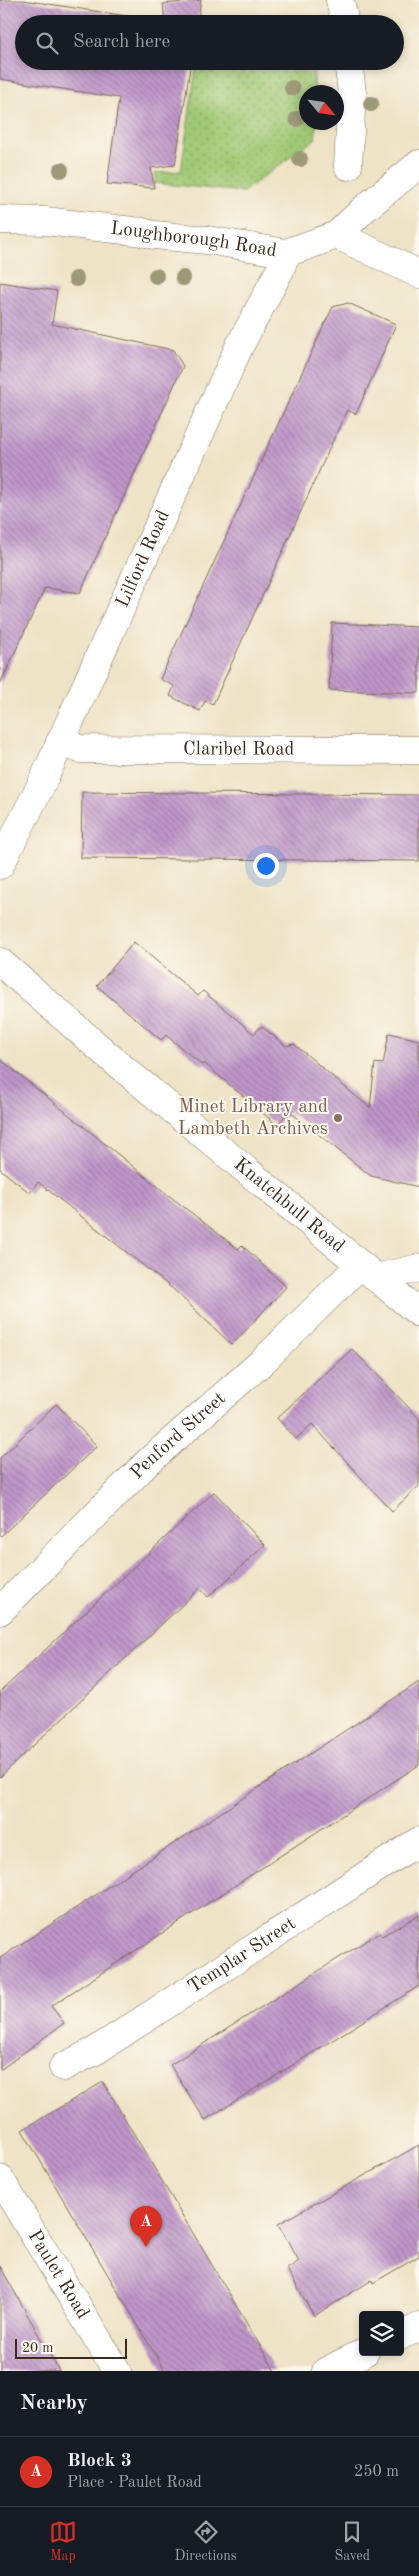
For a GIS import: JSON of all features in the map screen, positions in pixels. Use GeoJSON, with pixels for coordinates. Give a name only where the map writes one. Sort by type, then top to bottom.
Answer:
{"type":"FeatureCollection","features":[{"type":"Feature","properties":{"kind":"street"},"geometry":{"type":"LineString","coordinates":[[340,0],[343,15]]}},
{"type":"Feature","properties":{"kind":"street"},"geometry":{"type":"LineString","coordinates":[[348,166],[352,93],[349,70]]}},
{"type":"Feature","properties":{"kind":"street","name":"Loughborough Road"},"geometry":{"type":"LineString","coordinates":[[0,220],[45,221],[142,232],[286,253],[337,235],[363,210],[419,164]]}},
{"type":"Feature","properties":{"kind":"street"},"geometry":{"type":"LineString","coordinates":[[337,235],[419,274]]}},
{"type":"Feature","properties":{"kind":"street","name":"Lilford Road"},"geometry":{"type":"LineString","coordinates":[[0,865],[42,783],[239,347],[276,278],[286,253]]}},
{"type":"Feature","properties":{"kind":"street","name":"Claribel Road"},"geometry":{"type":"LineString","coordinates":[[60,742],[80,749],[419,750]]}},
{"type":"Feature","properties":{"kind":"street","name":"Knatchbull Road"},"geometry":{"type":"LineString","coordinates":[[0,962],[126,1071],[419,1313]]}},
{"type":"Feature","properties":{"kind":"street"},"geometry":{"type":"LineString","coordinates":[[368,1271],[419,1268]]}},
{"type":"Feature","properties":{"kind":"street","name":"Penford Street"},"geometry":{"type":"LineString","coordinates":[[0,1611],[149,1461],[368,1271]]}},
{"type":"Feature","properties":{"kind":"street","name":"Templar Street"},"geometry":{"type":"LineString","coordinates":[[63,2067],[95,2051],[419,1841]]}},
{"type":"Feature","properties":{"kind":"street","name":"Paulet Road"},"geometry":{"type":"LineString","coordinates":[[0,2179],[117,2371]]}},
{"type":"Feature","properties":{"kind":"street"},"geometry":{"type":"LineString","coordinates":[[404,2334],[419,2327]]}},
{"type":"Feature","properties":{"kind":"street"},"geometry":{"type":"LineString","coordinates":[[326,2371],[359,2355]]}},
{"type":"Feature","properties":{"kind":"green space"},"geometry":{"type":"Polygon","coordinates":[[[196,70],[314,70],[315,85],[299,85],[299,130],[316,130],[315,139],[243,192],[154,183],[156,173],[181,171],[196,70]]]}},
{"type":"Feature","properties":{"kind":"building"},"geometry":{"type":"Polygon","coordinates":[[[0,0],[23,0],[120,15],[15,15],[15,70],[190,70],[175,165],[151,168],[154,188],[107,184],[119,98],[0,79],[0,0]]]}},
{"type":"Feature","properties":{"kind":"building"},"geometry":{"type":"Polygon","coordinates":[[[201,0],[198,15],[164,15],[163,4],[201,0]]]}},
{"type":"Feature","properties":{"kind":"building"},"geometry":{"type":"Polygon","coordinates":[[[0,282],[57,291],[52,324],[173,350],[183,366],[80,593],[45,588],[0,684],[0,282]]]}},
{"type":"Feature","properties":{"kind":"building"},"geometry":{"type":"Polygon","coordinates":[[[348,303],[396,324],[356,414],[347,410],[213,704],[205,701],[200,711],[170,696],[174,686],[160,679],[333,307],[348,303]]]}},
{"type":"Feature","properties":{"kind":"building"},"geometry":{"type":"Polygon","coordinates":[[[332,623],[419,627],[419,693],[329,690],[332,623]]]}},
{"type":"Feature","properties":{"kind":"building"},"geometry":{"type":"Polygon","coordinates":[[[82,792],[419,795],[419,861],[81,858],[82,792]]]}},
{"type":"Feature","properties":{"kind":"building"},"geometry":{"type":"Polygon","coordinates":[[[134,942],[198,996],[203,991],[254,1034],[261,1026],[286,1046],[294,1044],[370,1108],[375,1063],[383,1064],[389,1033],[419,1040],[419,1187],[371,1176],[289,1111],[277,1125],[204,1063],[202,1065],[166,1035],[161,1040],[97,986],[134,942]]]}},
{"type":"Feature","properties":{"kind":"building"},"geometry":{"type":"Polygon","coordinates":[[[0,1059],[238,1249],[242,1245],[286,1287],[232,1345],[173,1289],[38,1182],[30,1193],[0,1169],[0,1059]]]}},
{"type":"Feature","properties":{"kind":"building"},"geometry":{"type":"Polygon","coordinates":[[[352,1349],[419,1418],[419,1486],[392,1511],[312,1424],[296,1439],[277,1418],[352,1349]]]}},
{"type":"Feature","properties":{"kind":"building"},"geometry":{"type":"Polygon","coordinates":[[[56,1404],[97,1446],[0,1537],[0,1458],[56,1404]]]}},
{"type":"Feature","properties":{"kind":"building"},"geometry":{"type":"Polygon","coordinates":[[[214,1492],[265,1545],[208,1597],[200,1588],[0,1777],[0,1692],[214,1492]]]}},
{"type":"Feature","properties":{"kind":"building"},"geometry":{"type":"Polygon","coordinates":[[[419,1682],[419,1765],[51,2006],[64,2023],[0,2070],[0,1958],[419,1682]]]}},
{"type":"Feature","properties":{"kind":"building"},"geometry":{"type":"Polygon","coordinates":[[[419,1915],[419,1986],[205,2120],[170,2065],[380,1932],[382,1936],[419,1915]]]}},
{"type":"Feature","properties":{"kind":"building"},"geometry":{"type":"Polygon","coordinates":[[[103,2082],[275,2371],[165,2371],[22,2130],[103,2082]]]}},
{"type":"Feature","properties":{"kind":"building"},"geometry":{"type":"Polygon","coordinates":[[[419,2145],[419,2256],[373,2283],[372,2280],[314,2316],[287,2269],[299,2261],[278,2224],[419,2145]]]}},
{"type":"Feature","properties":{"kind":"building"},"geometry":{"type":"Polygon","coordinates":[[[0,2266],[59,2371],[0,2371],[0,2266]]]}},
{"type":"Feature","properties":{"kind":"place","name":"Minet Library and Lambeth Archives"},"geometry":{"type":"Point","coordinates":[338,1118]}},
{"type":"Feature","properties":{"kind":"place","name":"Block 3"},"geometry":{"type":"Point","coordinates":[146,2247]}}]}
